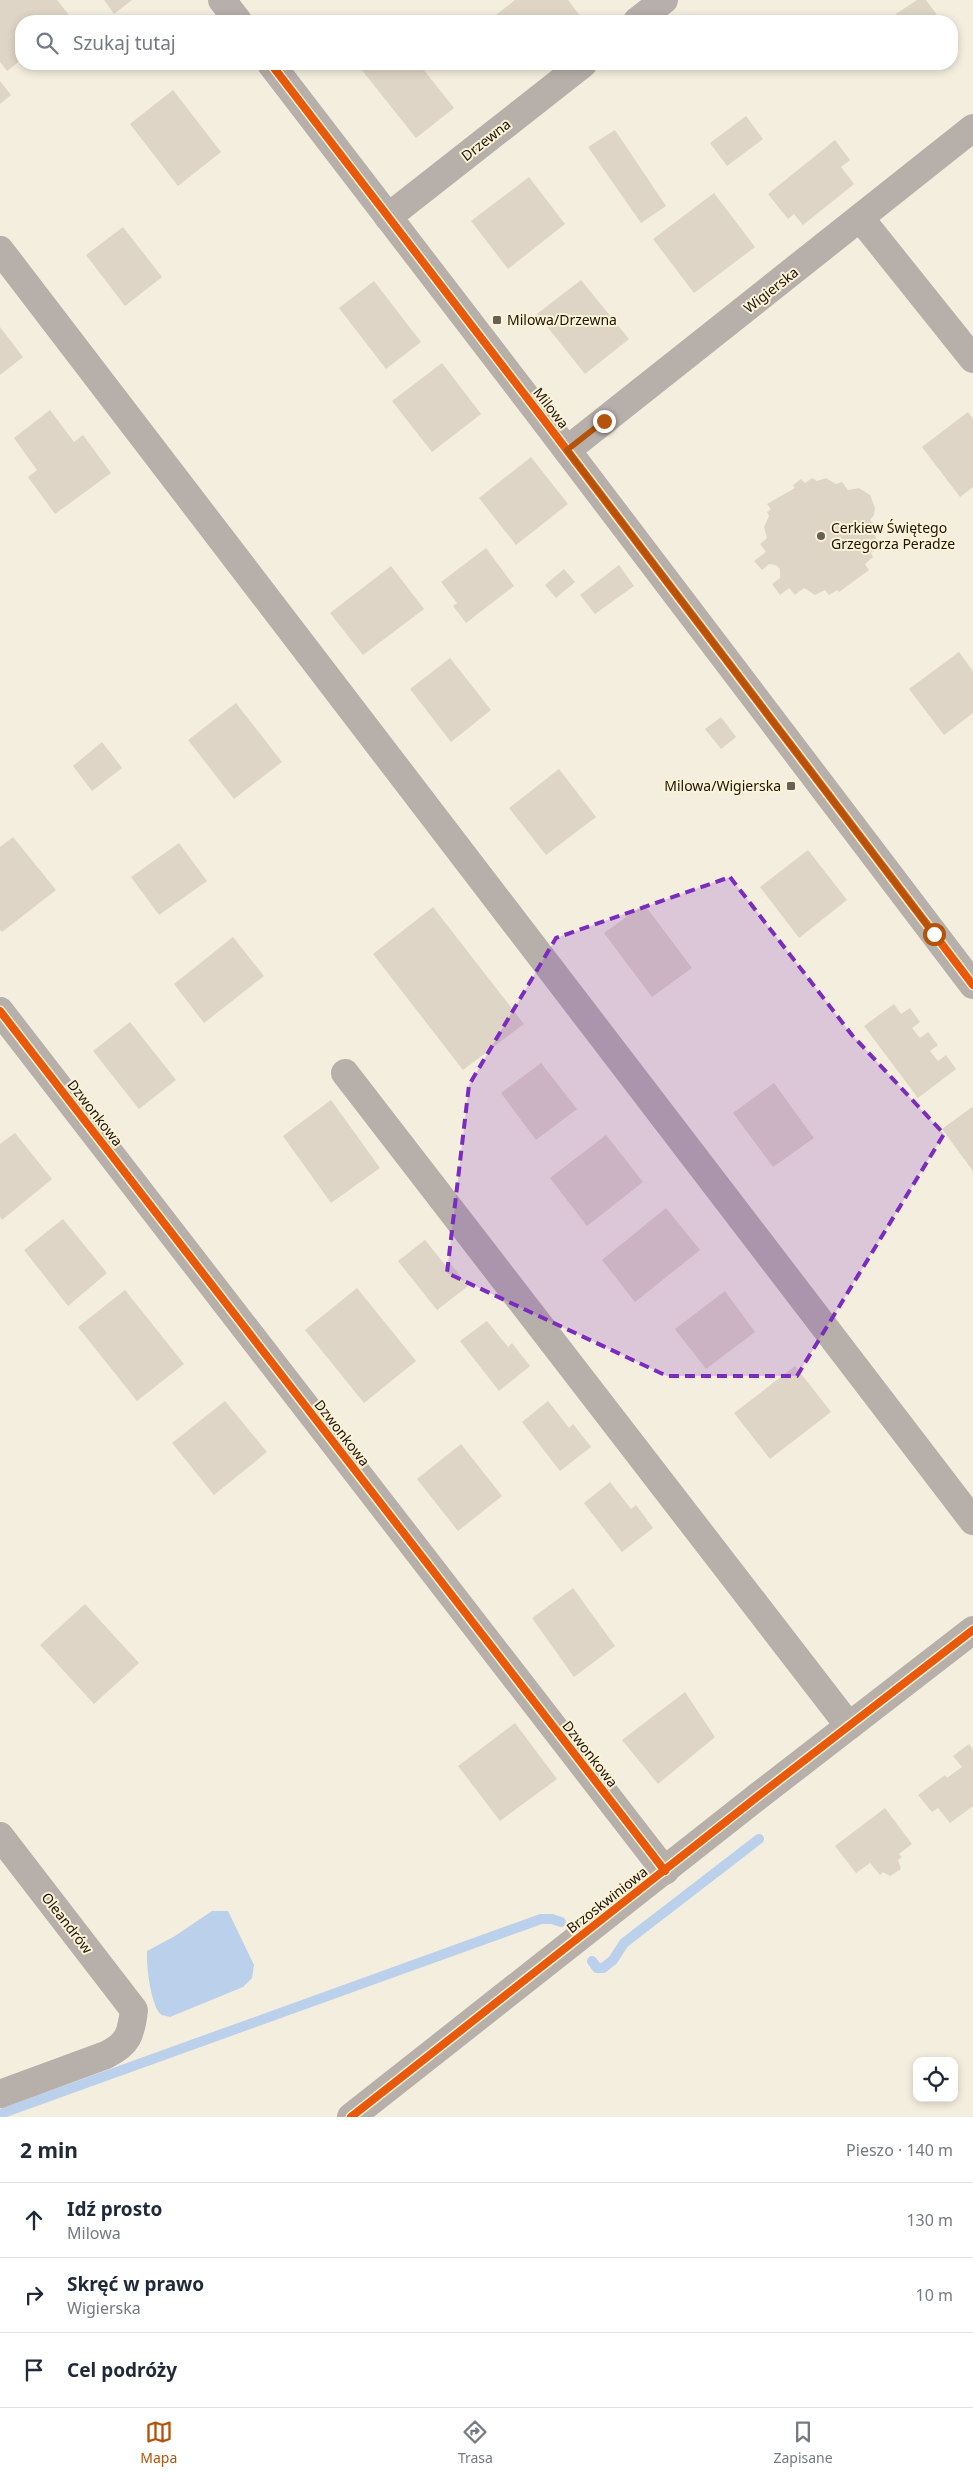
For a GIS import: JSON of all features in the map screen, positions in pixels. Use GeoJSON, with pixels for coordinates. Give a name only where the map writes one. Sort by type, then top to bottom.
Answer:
{"type":"FeatureCollection","features":[{"type":"Feature","properties":{"kind":"street"},"geometry":{"type":"LineString","coordinates":[[222,0],[233,15]]}},
{"type":"Feature","properties":{"kind":"street"},"geometry":{"type":"LineString","coordinates":[[645,15],[664,0]]}},
{"type":"Feature","properties":{"kind":"street","name":"Milowa"},"geometry":{"type":"LineString","coordinates":[[276,70],[973,985]]}},
{"type":"Feature","properties":{"kind":"street","name":"Drzewna"},"geometry":{"type":"LineString","coordinates":[[388,217],[575,70]]}},
{"type":"Feature","properties":{"kind":"street","name":"Wigierska"},"geometry":{"type":"LineString","coordinates":[[567,450],[861,219],[973,128]]}},
{"type":"Feature","properties":{"kind":"street"},"geometry":{"type":"LineString","coordinates":[[861,219],[973,359]]}},
{"type":"Feature","properties":{"kind":"street"},"geometry":{"type":"LineString","coordinates":[[0,250],[973,1521]]}},
{"type":"Feature","properties":{"kind":"street","name":"Dzwonkowa"},"geometry":{"type":"LineString","coordinates":[[0,1011],[665,1871]]}},
{"type":"Feature","properties":{"kind":"street"},"geometry":{"type":"LineString","coordinates":[[345,1073],[849,1726]]}},
{"type":"Feature","properties":{"kind":"street","name":"Brzoskwiniowa"},"geometry":{"type":"LineString","coordinates":[[351,2117],[973,1630]]}},
{"type":"Feature","properties":{"kind":"street","name":"Oleandrów"},"geometry":{"type":"LineString","coordinates":[[0,1836],[134,2010],[132,2028],[123,2046],[106,2055],[0,2094]]}},
{"type":"Feature","properties":{"kind":"highlighted area"},"geometry":{"type":"Polygon","coordinates":[[[730,877],[852,1035],[944,1134],[797,1376],[667,1376],[447,1273],[469,1085],[556,938],[730,877]]]}},
{"type":"Feature","properties":{"kind":"water"},"geometry":{"type":"Polygon","coordinates":[[[212,1911],[228,1911],[254,1965],[252,1978],[243,1987],[170,2017],[162,2015],[158,2011],[152,1996],[147,1966],[147,1951],[175,1936],[212,1911]]]}},
{"type":"Feature","properties":{"kind":"building"},"geometry":{"type":"Polygon","coordinates":[[[0,0],[57,0],[69,15],[15,15],[15,65],[7,71],[0,62],[0,0]]]}},
{"type":"Feature","properties":{"kind":"building"},"geometry":{"type":"Polygon","coordinates":[[[104,0],[132,0],[114,14],[104,0]]]}},
{"type":"Feature","properties":{"kind":"building"},"geometry":{"type":"Polygon","coordinates":[[[515,0],[568,0],[579,15],[496,15],[515,0]]]}},
{"type":"Feature","properties":{"kind":"building"},"geometry":{"type":"Polygon","coordinates":[[[917,0],[926,0],[937,15],[897,15],[917,0]]]}},
{"type":"Feature","properties":{"kind":"building"},"geometry":{"type":"Polygon","coordinates":[[[362,70],[424,70],[454,108],[416,138],[362,70]]]}},
{"type":"Feature","properties":{"kind":"building"},"geometry":{"type":"Polygon","coordinates":[[[0,81],[11,95],[0,104],[0,81]]]}},
{"type":"Feature","properties":{"kind":"building"},"geometry":{"type":"Polygon","coordinates":[[[173,90],[221,152],[178,186],[130,124],[173,90]]]}},
{"type":"Feature","properties":{"kind":"building"},"geometry":{"type":"Polygon","coordinates":[[[746,116],[763,139],[727,166],[710,143],[746,116]]]}},
{"type":"Feature","properties":{"kind":"building"},"geometry":{"type":"Polygon","coordinates":[[[615,130],[666,206],[641,223],[588,147],[615,130]]]}},
{"type":"Feature","properties":{"kind":"building"},"geometry":{"type":"Polygon","coordinates":[[[835,140],[850,160],[841,167],[854,184],[803,225],[794,214],[788,219],[768,194],[835,140]]]}},
{"type":"Feature","properties":{"kind":"building"},"geometry":{"type":"Polygon","coordinates":[[[529,177],[565,224],[508,269],[471,221],[529,177]]]}},
{"type":"Feature","properties":{"kind":"building"},"geometry":{"type":"Polygon","coordinates":[[[714,193],[755,247],[694,293],[653,239],[714,193]]]}},
{"type":"Feature","properties":{"kind":"building"},"geometry":{"type":"Polygon","coordinates":[[[123,227],[162,277],[125,306],[86,255],[123,227]]]}},
{"type":"Feature","properties":{"kind":"building"},"geometry":{"type":"Polygon","coordinates":[[[581,280],[629,339],[585,374],[537,314],[581,280]]]}},
{"type":"Feature","properties":{"kind":"building"},"geometry":{"type":"Polygon","coordinates":[[[374,281],[421,342],[386,369],[339,308],[374,281]]]}},
{"type":"Feature","properties":{"kind":"building"},"geometry":{"type":"Polygon","coordinates":[[[0,327],[23,357],[0,375],[0,327]]]}},
{"type":"Feature","properties":{"kind":"building"},"geometry":{"type":"Polygon","coordinates":[[[442,363],[481,414],[432,452],[392,401],[442,363]]]}},
{"type":"Feature","properties":{"kind":"building"},"geometry":{"type":"Polygon","coordinates":[[[50,410],[74,442],[83,435],[111,473],[55,514],[28,477],[37,470],[14,438],[50,410]]]}},
{"type":"Feature","properties":{"kind":"building"},"geometry":{"type":"Polygon","coordinates":[[[968,412],[973,419],[973,487],[960,497],[922,447],[968,412]]]}},
{"type":"Feature","properties":{"kind":"building"},"geometry":{"type":"Polygon","coordinates":[[[531,457],[568,504],[516,545],[479,498],[531,457]]]}},
{"type":"Feature","properties":{"kind":"building","name":"Cerkiew Świętego Grzegorza Peradze"},"geometry":{"type":"Polygon","coordinates":[[[812,478],[817,481],[826,478],[836,484],[842,482],[848,490],[859,488],[870,495],[875,508],[874,515],[870,520],[877,528],[874,532],[877,541],[876,546],[871,553],[873,557],[865,564],[869,570],[839,592],[837,590],[829,595],[825,590],[815,595],[804,588],[795,595],[789,588],[780,595],[772,584],[780,578],[780,569],[776,565],[769,564],[762,570],[754,561],[766,552],[760,544],[767,538],[764,527],[769,516],[767,512],[771,509],[767,504],[795,488],[793,485],[801,479],[805,483],[812,478]]]}},
{"type":"Feature","properties":{"kind":"building"},"geometry":{"type":"Polygon","coordinates":[[[486,548],[514,586],[466,623],[453,606],[457,603],[441,582],[486,548]]]}},
{"type":"Feature","properties":{"kind":"building"},"geometry":{"type":"Polygon","coordinates":[[[619,565],[634,586],[595,614],[580,595],[619,565]]]}},
{"type":"Feature","properties":{"kind":"building"},"geometry":{"type":"Polygon","coordinates":[[[391,566],[424,609],[363,655],[330,613],[391,566]]]}},
{"type":"Feature","properties":{"kind":"building"},"geometry":{"type":"Polygon","coordinates":[[[564,569],[575,582],[556,598],[545,585],[564,569]]]}},
{"type":"Feature","properties":{"kind":"building"},"geometry":{"type":"Polygon","coordinates":[[[959,652],[973,671],[973,713],[944,735],[909,689],[959,652]]]}},
{"type":"Feature","properties":{"kind":"building"},"geometry":{"type":"Polygon","coordinates":[[[450,658],[491,710],[451,742],[410,689],[450,658]]]}},
{"type":"Feature","properties":{"kind":"building"},"geometry":{"type":"Polygon","coordinates":[[[236,703],[282,762],[234,799],[188,740],[236,703]]]}},
{"type":"Feature","properties":{"kind":"building"},"geometry":{"type":"Polygon","coordinates":[[[721,717],[736,737],[721,749],[705,729],[721,717]]]}},
{"type":"Feature","properties":{"kind":"building"},"geometry":{"type":"Polygon","coordinates":[[[102,742],[122,768],[92,791],[73,766],[102,742]]]}},
{"type":"Feature","properties":{"kind":"building"},"geometry":{"type":"Polygon","coordinates":[[[559,769],[596,817],[546,855],[509,808],[559,769]]]}},
{"type":"Feature","properties":{"kind":"building"},"geometry":{"type":"Polygon","coordinates":[[[13,837],[56,890],[2,932],[0,930],[0,847],[13,837]]]}},
{"type":"Feature","properties":{"kind":"building"},"geometry":{"type":"Polygon","coordinates":[[[179,843],[207,881],[159,915],[131,877],[179,843]]]}},
{"type":"Feature","properties":{"kind":"building"},"geometry":{"type":"Polygon","coordinates":[[[808,850],[847,900],[799,938],[760,887],[808,850]]]}},
{"type":"Feature","properties":{"kind":"building"},"geometry":{"type":"Polygon","coordinates":[[[644,904],[692,968],[652,997],[604,933],[644,904]]]}},
{"type":"Feature","properties":{"kind":"building"},"geometry":{"type":"Polygon","coordinates":[[[433,907],[524,1024],[463,1070],[373,954],[433,907]]]}},
{"type":"Feature","properties":{"kind":"building"},"geometry":{"type":"Polygon","coordinates":[[[233,937],[264,976],[204,1023],[174,984],[233,937]]]}},
{"type":"Feature","properties":{"kind":"building"},"geometry":{"type":"Polygon","coordinates":[[[894,1004],[901,1014],[910,1008],[920,1022],[912,1028],[920,1038],[928,1032],[938,1045],[930,1051],[938,1061],[946,1055],[956,1069],[918,1098],[864,1026],[894,1004]]]}},
{"type":"Feature","properties":{"kind":"building"},"geometry":{"type":"Polygon","coordinates":[[[130,1022],[176,1080],[139,1109],[93,1051],[130,1022]]]}},
{"type":"Feature","properties":{"kind":"building"},"geometry":{"type":"Polygon","coordinates":[[[541,1063],[577,1109],[536,1140],[501,1093],[541,1063]]]}},
{"type":"Feature","properties":{"kind":"building"},"geometry":{"type":"Polygon","coordinates":[[[774,1083],[814,1138],[773,1167],[733,1113],[774,1083]]]}},
{"type":"Feature","properties":{"kind":"building"},"geometry":{"type":"Polygon","coordinates":[[[331,1100],[380,1168],[331,1203],[283,1136],[331,1100]]]}},
{"type":"Feature","properties":{"kind":"building"},"geometry":{"type":"Polygon","coordinates":[[[973,1108],[973,1171],[942,1129],[973,1108]]]}},
{"type":"Feature","properties":{"kind":"building"},"geometry":{"type":"Polygon","coordinates":[[[15,1133],[52,1179],[2,1220],[0,1217],[0,1144],[15,1133]]]}},
{"type":"Feature","properties":{"kind":"building"},"geometry":{"type":"Polygon","coordinates":[[[606,1135],[643,1182],[587,1226],[550,1178],[606,1135]]]}},
{"type":"Feature","properties":{"kind":"building"},"geometry":{"type":"Polygon","coordinates":[[[666,1208],[700,1250],[635,1302],[602,1260],[666,1208]]]}},
{"type":"Feature","properties":{"kind":"building"},"geometry":{"type":"Polygon","coordinates":[[[63,1219],[107,1273],[68,1306],[24,1250],[63,1219]]]}},
{"type":"Feature","properties":{"kind":"building"},"geometry":{"type":"Polygon","coordinates":[[[425,1240],[446,1266],[450,1263],[468,1286],[437,1310],[398,1261],[425,1240]]]}},
{"type":"Feature","properties":{"kind":"building"},"geometry":{"type":"Polygon","coordinates":[[[357,1288],[416,1361],[364,1403],[305,1330],[357,1288]]]}},
{"type":"Feature","properties":{"kind":"building"},"geometry":{"type":"Polygon","coordinates":[[[125,1290],[184,1364],[137,1401],[78,1327],[125,1290]]]}},
{"type":"Feature","properties":{"kind":"building"},"geometry":{"type":"Polygon","coordinates":[[[725,1291],[755,1332],[706,1369],[675,1329],[725,1291]]]}},
{"type":"Feature","properties":{"kind":"building"},"geometry":{"type":"Polygon","coordinates":[[[487,1321],[508,1347],[512,1343],[530,1366],[499,1391],[460,1341],[487,1321]]]}},
{"type":"Feature","properties":{"kind":"building"},"geometry":{"type":"Polygon","coordinates":[[[795,1366],[831,1412],[770,1459],[734,1413],[795,1366]]]}},
{"type":"Feature","properties":{"kind":"building"},"geometry":{"type":"Polygon","coordinates":[[[225,1401],[267,1452],[214,1495],[172,1443],[225,1401]]]}},
{"type":"Feature","properties":{"kind":"building"},"geometry":{"type":"Polygon","coordinates":[[[548,1401],[569,1428],[573,1424],[591,1447],[560,1471],[522,1422],[548,1401]]]}},
{"type":"Feature","properties":{"kind":"building"},"geometry":{"type":"Polygon","coordinates":[[[461,1444],[502,1496],[458,1531],[417,1479],[461,1444]]]}},
{"type":"Feature","properties":{"kind":"building"},"geometry":{"type":"Polygon","coordinates":[[[610,1482],[631,1509],[636,1505],[653,1528],[622,1552],[584,1503],[610,1482]]]}},
{"type":"Feature","properties":{"kind":"building"},"geometry":{"type":"Polygon","coordinates":[[[573,1588],[615,1646],[574,1677],[532,1618],[573,1588]]]}},
{"type":"Feature","properties":{"kind":"building"},"geometry":{"type":"Polygon","coordinates":[[[85,1604],[139,1663],[94,1704],[40,1645],[85,1604]]]}},
{"type":"Feature","properties":{"kind":"building"},"geometry":{"type":"Polygon","coordinates":[[[685,1692],[715,1737],[658,1784],[622,1740],[685,1692]]]}},
{"type":"Feature","properties":{"kind":"building"},"geometry":{"type":"Polygon","coordinates":[[[515,1723],[557,1779],[500,1821],[458,1766],[515,1723]]]}},
{"type":"Feature","properties":{"kind":"building"},"geometry":{"type":"Polygon","coordinates":[[[969,1744],[973,1750],[973,1806],[950,1823],[938,1808],[932,1812],[918,1795],[945,1775],[947,1778],[962,1767],[953,1756],[969,1744]]]}},
{"type":"Feature","properties":{"kind":"building"},"geometry":{"type":"Polygon","coordinates":[[[885,1808],[912,1844],[899,1854],[902,1857],[898,1860],[901,1869],[890,1876],[883,1872],[880,1875],[870,1863],[856,1873],[835,1846],[885,1808]]]}},
{"type":"Feature","properties":{"kind":"waterway"},"geometry":{"type":"LineString","coordinates":[[592,1961],[597,1968],[603,1968],[613,1960],[624,1943],[759,1839]]}},
{"type":"Feature","properties":{"kind":"waterway"},"geometry":{"type":"LineString","coordinates":[[0,2114],[541,1919],[552,1919],[561,1922]]}},
{"type":"Feature","properties":{"kind":"cycle path"},"geometry":{"type":"LineString","coordinates":[[276,70],[973,985]]}},
{"type":"Feature","properties":{"kind":"cycle path"},"geometry":{"type":"LineString","coordinates":[[0,1011],[665,1871]]}},
{"type":"Feature","properties":{"kind":"cycle path"},"geometry":{"type":"LineString","coordinates":[[351,2117],[757,1797],[973,1630]]}},
{"type":"Feature","properties":{"kind":"place","name":"Milowa/Drzewna"},"geometry":{"type":"Point","coordinates":[497,320]}},
{"type":"Feature","properties":{"kind":"place","name":"Cerkiew Świętego Grzegorza Peradze"},"geometry":{"type":"Point","coordinates":[821,536]}},
{"type":"Feature","properties":{"kind":"place","name":"Milowa/Wigierska"},"geometry":{"type":"Point","coordinates":[791,786]}},
{"type":"Feature","properties":{"kind":"route"},"geometry":{"type":"LineString","coordinates":[[604,421],[567,450],[934,934]]}}]}
